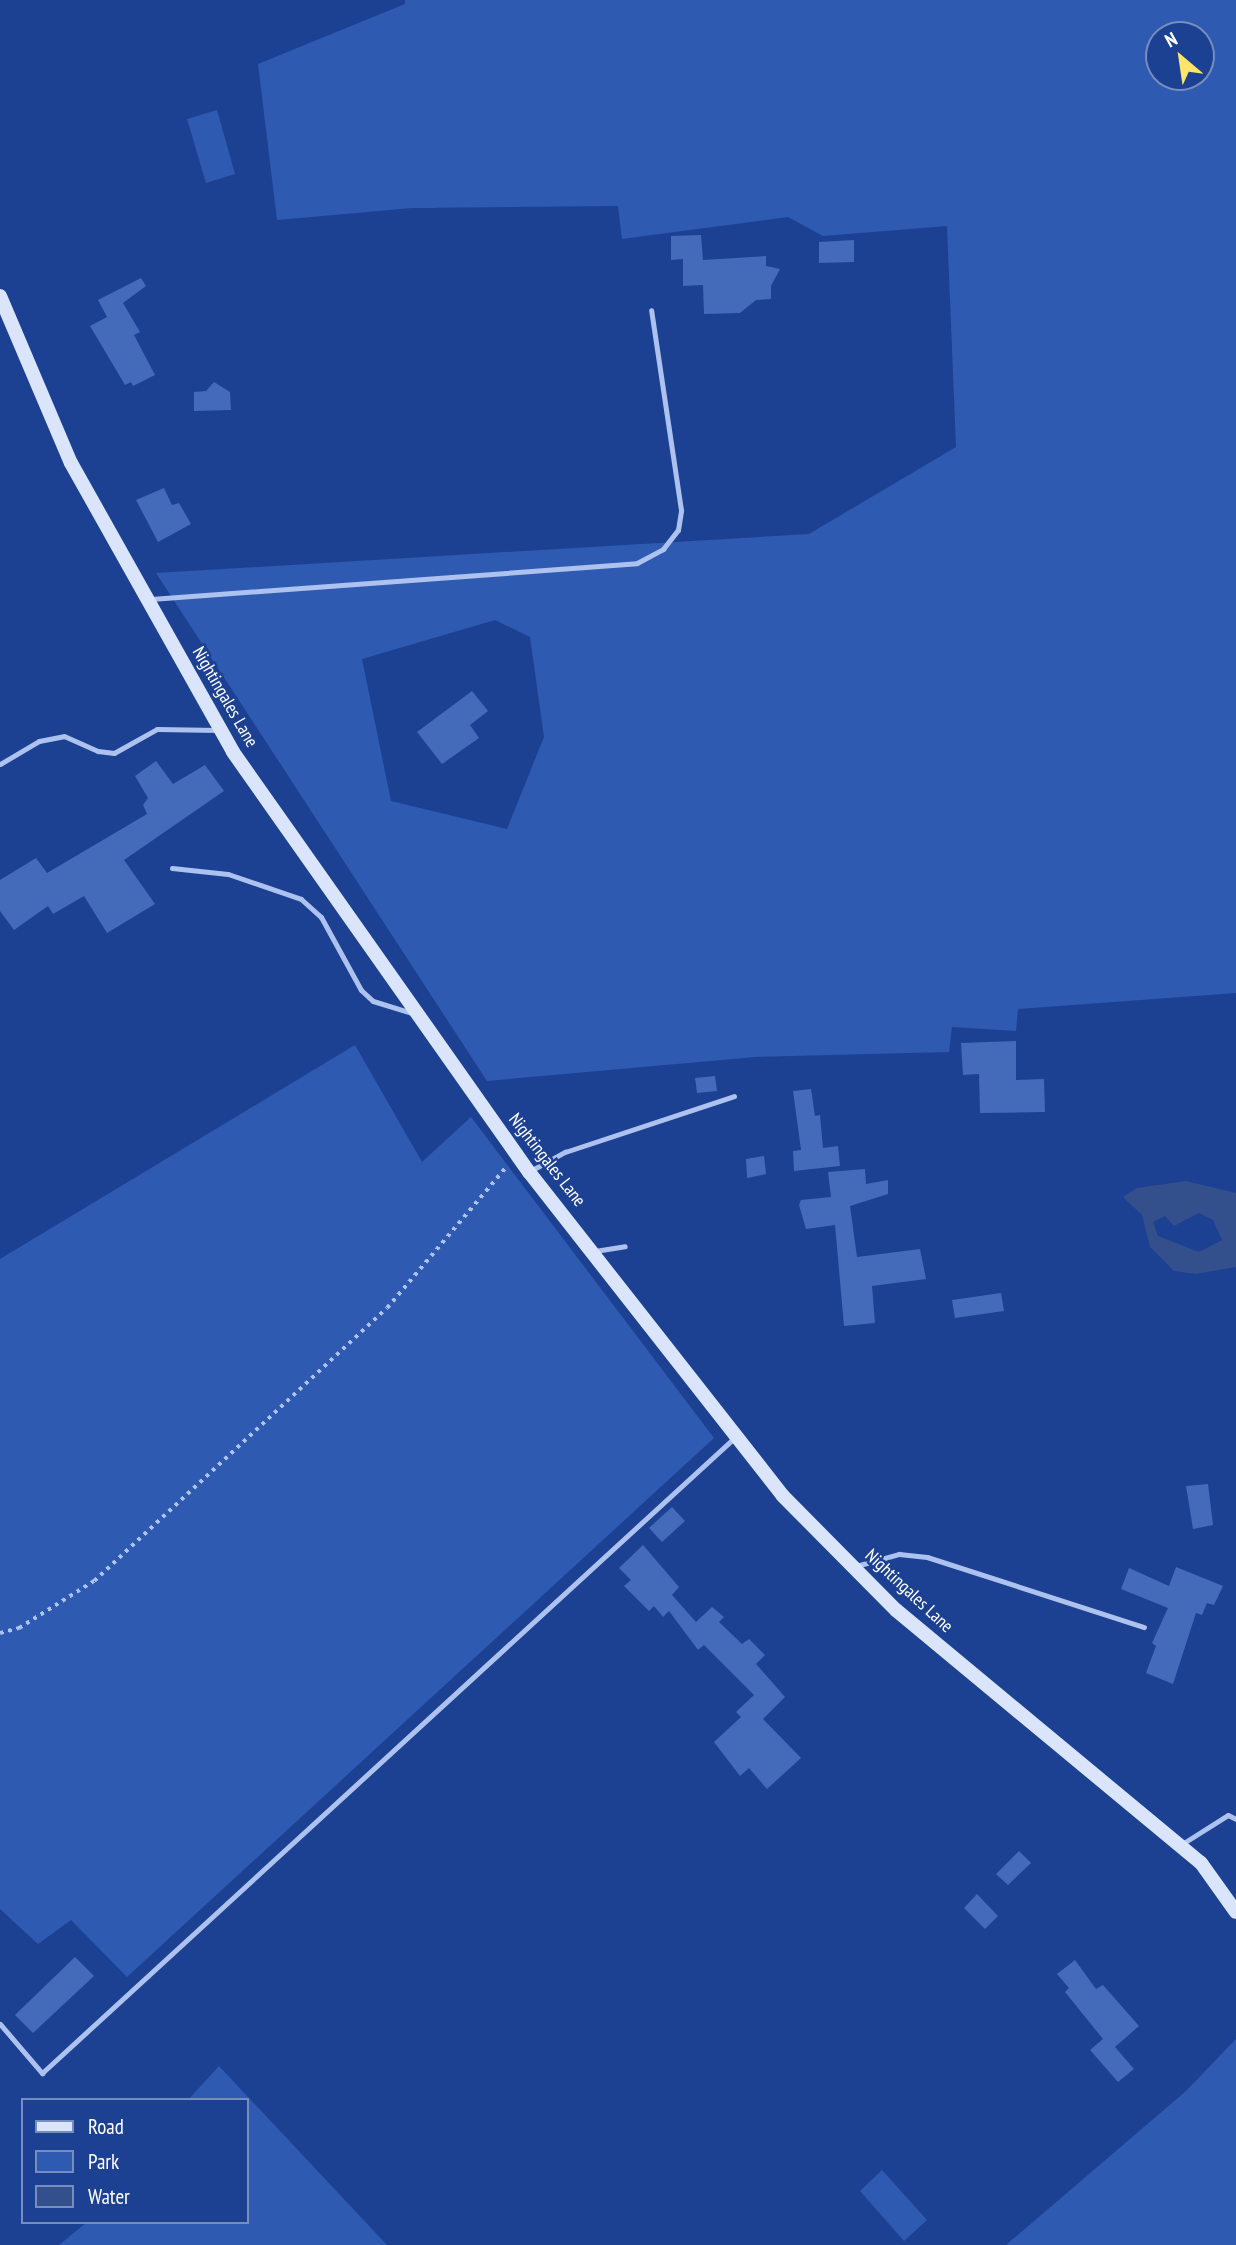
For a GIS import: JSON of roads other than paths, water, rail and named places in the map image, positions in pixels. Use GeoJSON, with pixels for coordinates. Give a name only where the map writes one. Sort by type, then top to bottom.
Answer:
{"type":"FeatureCollection","features":[{"type":"Feature","properties":{"kind":"main road","name":"Nightingales Lane"},"geometry":{"type":"LineString","coordinates":[[0,296],[71,463],[222,730],[415,1014],[529,1172],[595,1251],[734,1437],[783,1496],[896,1610],[1201,1863],[1236,1912]]}},
{"type":"Feature","properties":{"kind":"lane"},"geometry":{"type":"LineString","coordinates":[[148,599],[637,563],[663,549],[678,530],[681,510],[651,310]]}},
{"type":"Feature","properties":{"kind":"lane"},"geometry":{"type":"LineString","coordinates":[[0,764],[39,741],[64,736],[98,751],[114,753],[157,729],[222,730]]}},
{"type":"Feature","properties":{"kind":"lane"},"geometry":{"type":"LineString","coordinates":[[172,868],[228,874],[301,900],[321,917],[360,990],[373,1001],[415,1014]]}},
{"type":"Feature","properties":{"kind":"lane"},"geometry":{"type":"LineString","coordinates":[[529,1172],[565,1152],[734,1096]]}},
{"type":"Feature","properties":{"kind":"lane"},"geometry":{"type":"LineString","coordinates":[[595,1251],[625,1246]]}},
{"type":"Feature","properties":{"kind":"lane"},"geometry":{"type":"LineString","coordinates":[[0,2024],[42,2073],[734,1437]]}},
{"type":"Feature","properties":{"kind":"lane"},"geometry":{"type":"LineString","coordinates":[[853,1566],[899,1554],[926,1558],[1144,1627]]}},
{"type":"Feature","properties":{"kind":"lane"},"geometry":{"type":"LineString","coordinates":[[1179,1845],[1228,1815],[1236,1819]]}},
{"type":"Feature","properties":{"kind":"water"},"geometry":{"type":"Polygon","coordinates":[[[1186,1181],[1236,1193],[1236,1267],[1196,1274],[1174,1271],[1150,1247],[1142,1215],[1123,1197],[1137,1188],[1186,1181]],[[1199,1213],[1174,1226],[1165,1216],[1153,1222],[1158,1236],[1199,1252],[1222,1240],[1213,1220],[1199,1213]]]}}]}
